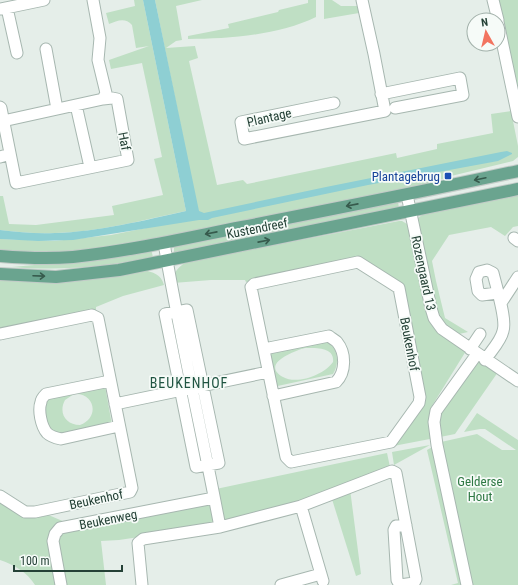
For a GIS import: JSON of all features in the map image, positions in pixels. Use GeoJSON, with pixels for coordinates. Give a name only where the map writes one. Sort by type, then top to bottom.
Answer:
{"type":"FeatureCollection","features":[{"type":"Feature","properties":{"kind":"main road","name":"Kustendreef"},"geometry":{"type":"LineString","coordinates":[[0,256],[27,258],[71,257],[164,242],[407,195],[518,171]]}},
{"type":"Feature","properties":{"kind":"main road","name":"Kustendreef"},"geometry":{"type":"LineString","coordinates":[[0,274],[56,277],[119,270],[411,212],[518,189]]}},
{"type":"Feature","properties":{"kind":"street"},"geometry":{"type":"LineString","coordinates":[[17,53],[4,9],[41,0]]}},
{"type":"Feature","properties":{"kind":"street"},"geometry":{"type":"LineString","coordinates":[[93,0],[100,38],[98,60],[106,93],[102,99]]}},
{"type":"Feature","properties":{"kind":"street","name":"Plantage"},"geometry":{"type":"LineString","coordinates":[[334,103],[241,122],[244,139],[385,111],[362,0],[355,0]]}},
{"type":"Feature","properties":{"kind":"street"},"geometry":{"type":"LineString","coordinates":[[494,0],[496,12]]}},
{"type":"Feature","properties":{"kind":"street"},"geometry":{"type":"LineString","coordinates":[[46,49],[57,109]]}},
{"type":"Feature","properties":{"kind":"street"},"geometry":{"type":"LineString","coordinates":[[504,52],[518,117]]}},
{"type":"Feature","properties":{"kind":"street"},"geometry":{"type":"LineString","coordinates":[[381,94],[460,78],[463,95],[396,108]]}},
{"type":"Feature","properties":{"kind":"street"},"geometry":{"type":"LineString","coordinates":[[417,87],[420,103]]}},
{"type":"Feature","properties":{"kind":"street","name":"Haf"},"geometry":{"type":"LineString","coordinates":[[0,107],[3,121],[5,156],[16,183],[128,160],[117,99],[102,99],[3,121]]}},
{"type":"Feature","properties":{"kind":"street"},"geometry":{"type":"LineString","coordinates":[[76,105],[90,167]]}},
{"type":"Feature","properties":{"kind":"street","name":"Plantage"},"geometry":{"type":"LineString","coordinates":[[305,109],[308,126]]}},
{"type":"Feature","properties":{"kind":"street","name":"Rozengaard 13"},"geometry":{"type":"LineString","coordinates":[[407,195],[430,308],[434,318],[442,329],[518,381]]}},
{"type":"Feature","properties":{"kind":"street"},"geometry":{"type":"LineString","coordinates":[[164,242],[176,311],[198,387],[208,465],[220,527]]}},
{"type":"Feature","properties":{"kind":"street","name":"Beukenhof"},"geometry":{"type":"LineString","coordinates":[[358,262],[399,288],[420,397],[419,403],[391,442],[291,462],[286,457],[268,372],[251,287],[254,284],[358,262]]}},
{"type":"Feature","properties":{"kind":"street"},"geometry":{"type":"LineString","coordinates":[[466,585],[434,422],[436,411],[477,354],[504,330],[499,298],[518,277]]}},
{"type":"Feature","properties":{"kind":"street"},"geometry":{"type":"LineString","coordinates":[[176,311],[165,314],[196,467],[208,465]]}},
{"type":"Feature","properties":{"kind":"street","name":"Beukenhof"},"geometry":{"type":"LineString","coordinates":[[0,334],[92,315],[98,318],[132,488],[130,492],[35,512],[26,512],[0,496]]}},
{"type":"Feature","properties":{"kind":"street"},"geometry":{"type":"LineString","coordinates":[[477,354],[480,334]]}},
{"type":"Feature","properties":{"kind":"street"},"geometry":{"type":"LineString","coordinates":[[264,349],[329,336],[337,342],[344,357],[343,369],[340,378],[336,382],[273,396]]}},
{"type":"Feature","properties":{"kind":"street"},"geometry":{"type":"LineString","coordinates":[[115,404],[268,372]]}},
{"type":"Feature","properties":{"kind":"street"},"geometry":{"type":"LineString","coordinates":[[110,381],[46,394],[41,402],[40,410],[42,424],[47,433],[54,438],[61,439],[119,426]]}},
{"type":"Feature","properties":{"kind":"street"},"geometry":{"type":"LineString","coordinates":[[142,585],[138,543],[143,539],[220,527],[301,506],[392,471],[396,473],[406,525],[416,579],[414,583],[400,585],[397,580],[394,530],[396,526],[406,525]]}},
{"type":"Feature","properties":{"kind":"street","name":"Beukenweg"},"geometry":{"type":"LineString","coordinates":[[61,585],[53,541],[55,534],[60,528],[214,498]]}},
{"type":"Feature","properties":{"kind":"street"},"geometry":{"type":"LineString","coordinates":[[281,585],[322,578],[301,506]]}},
{"type":"Feature","properties":{"kind":"green space"},"geometry":{"type":"Polygon","coordinates":[[[134,0],[143,0],[186,211],[121,225],[71,232],[41,233],[0,230],[0,196],[3,196],[9,224],[36,225],[114,215],[112,206],[163,195],[154,159],[162,157],[142,63],[111,69],[109,60],[149,46],[136,48],[132,25],[127,21],[121,20],[109,24],[106,13],[135,6],[134,0]]]}},
{"type":"Feature","properties":{"kind":"green space"},"geometry":{"type":"Polygon","coordinates":[[[155,0],[202,0],[176,6],[182,40],[176,41],[166,48],[195,46],[198,58],[189,61],[217,185],[243,180],[247,184],[396,153],[397,158],[437,149],[437,144],[493,133],[491,114],[511,111],[518,146],[518,157],[513,161],[451,176],[407,189],[112,247],[47,253],[0,251],[0,239],[54,241],[111,235],[146,228],[198,211],[155,0]]]}},
{"type":"Feature","properties":{"kind":"green space"},"geometry":{"type":"Polygon","coordinates":[[[308,0],[316,0],[316,17],[302,23],[254,35],[188,39],[188,36],[229,28],[228,24],[308,3],[308,0]]]}},
{"type":"Feature","properties":{"kind":"green space"},"geometry":{"type":"Polygon","coordinates":[[[324,0],[332,0],[341,6],[358,6],[359,13],[324,19],[324,0]]]}},
{"type":"Feature","properties":{"kind":"green space"},"geometry":{"type":"Polygon","coordinates":[[[497,0],[518,0],[518,97],[506,42],[506,12],[500,12],[497,0]]]}},
{"type":"Feature","properties":{"kind":"green space"},"geometry":{"type":"Polygon","coordinates":[[[518,193],[518,226],[513,227],[505,236],[491,227],[449,235],[432,261],[445,318],[468,332],[459,334],[443,323],[438,315],[417,222],[418,218],[422,215],[518,193]]]}},
{"type":"Feature","properties":{"kind":"green space"},"geometry":{"type":"Polygon","coordinates":[[[398,202],[399,208],[174,253],[174,246],[398,202]]]}},
{"type":"Feature","properties":{"kind":"green space"},"geometry":{"type":"Polygon","coordinates":[[[399,221],[407,224],[431,324],[437,332],[466,351],[430,409],[435,438],[383,448],[417,406],[397,289],[351,260],[246,282],[245,280],[211,280],[173,283],[176,271],[186,262],[399,221]]]}},
{"type":"Feature","properties":{"kind":"green space"},"geometry":{"type":"Polygon","coordinates":[[[151,249],[153,257],[100,266],[48,269],[12,267],[90,260],[151,249]]]}},
{"type":"Feature","properties":{"kind":"green space"},"geometry":{"type":"Polygon","coordinates":[[[143,270],[159,276],[164,285],[123,296],[96,307],[96,310],[0,330],[0,278],[143,270]]]}},
{"type":"Feature","properties":{"kind":"green space"},"geometry":{"type":"Polygon","coordinates":[[[326,341],[335,351],[337,356],[337,365],[333,374],[273,387],[266,352],[326,341]],[[305,348],[281,359],[275,367],[277,372],[283,377],[289,379],[303,379],[317,375],[329,367],[333,362],[331,353],[324,349],[305,348]]]}},
{"type":"Feature","properties":{"kind":"green space"},"geometry":{"type":"Polygon","coordinates":[[[474,356],[498,372],[455,434],[440,437],[437,420],[474,356]]]}},
{"type":"Feature","properties":{"kind":"green space"},"geometry":{"type":"Polygon","coordinates":[[[105,386],[112,425],[56,434],[47,423],[45,414],[46,400],[105,386]],[[74,394],[65,400],[62,409],[67,421],[80,425],[86,422],[92,412],[90,401],[87,397],[81,394],[74,394]]]}},
{"type":"Feature","properties":{"kind":"green space","name":"Gelderse Hout"},"geometry":{"type":"Polygon","coordinates":[[[477,413],[518,440],[518,585],[451,585],[458,583],[427,450],[441,442],[477,434],[502,450],[516,450],[485,429],[464,432],[477,413]]]}},
{"type":"Feature","properties":{"kind":"green space"},"geometry":{"type":"Polygon","coordinates":[[[430,445],[394,465],[392,452],[430,445]]]}},
{"type":"Feature","properties":{"kind":"green space"},"geometry":{"type":"Polygon","coordinates":[[[387,453],[390,467],[331,491],[227,523],[222,519],[216,489],[387,453]]]}},
{"type":"Feature","properties":{"kind":"green space"},"geometry":{"type":"Polygon","coordinates":[[[350,489],[361,574],[356,576],[331,496],[350,489]]]}},
{"type":"Feature","properties":{"kind":"green space"},"geometry":{"type":"Polygon","coordinates":[[[0,494],[81,529],[208,504],[212,511],[213,520],[212,526],[207,527],[119,540],[101,541],[106,585],[35,585],[20,570],[0,560],[0,494]]]}},
{"type":"Feature","properties":{"kind":"water"},"geometry":{"type":"Polygon","coordinates":[[[143,0],[155,0],[199,211],[204,213],[501,152],[507,151],[512,154],[498,161],[368,185],[208,220],[199,220],[73,240],[38,241],[0,239],[0,230],[41,233],[71,232],[121,225],[186,211],[143,0]]]}},
{"type":"Feature","properties":{"kind":"place","name":"Plantagebrug"},"geometry":{"type":"Point","coordinates":[448,176]}},
{"type":"Feature","properties":{"kind":"district","name":"BEUKENHOF"},"geometry":{"type":"Point","coordinates":[189,383]}}]}
